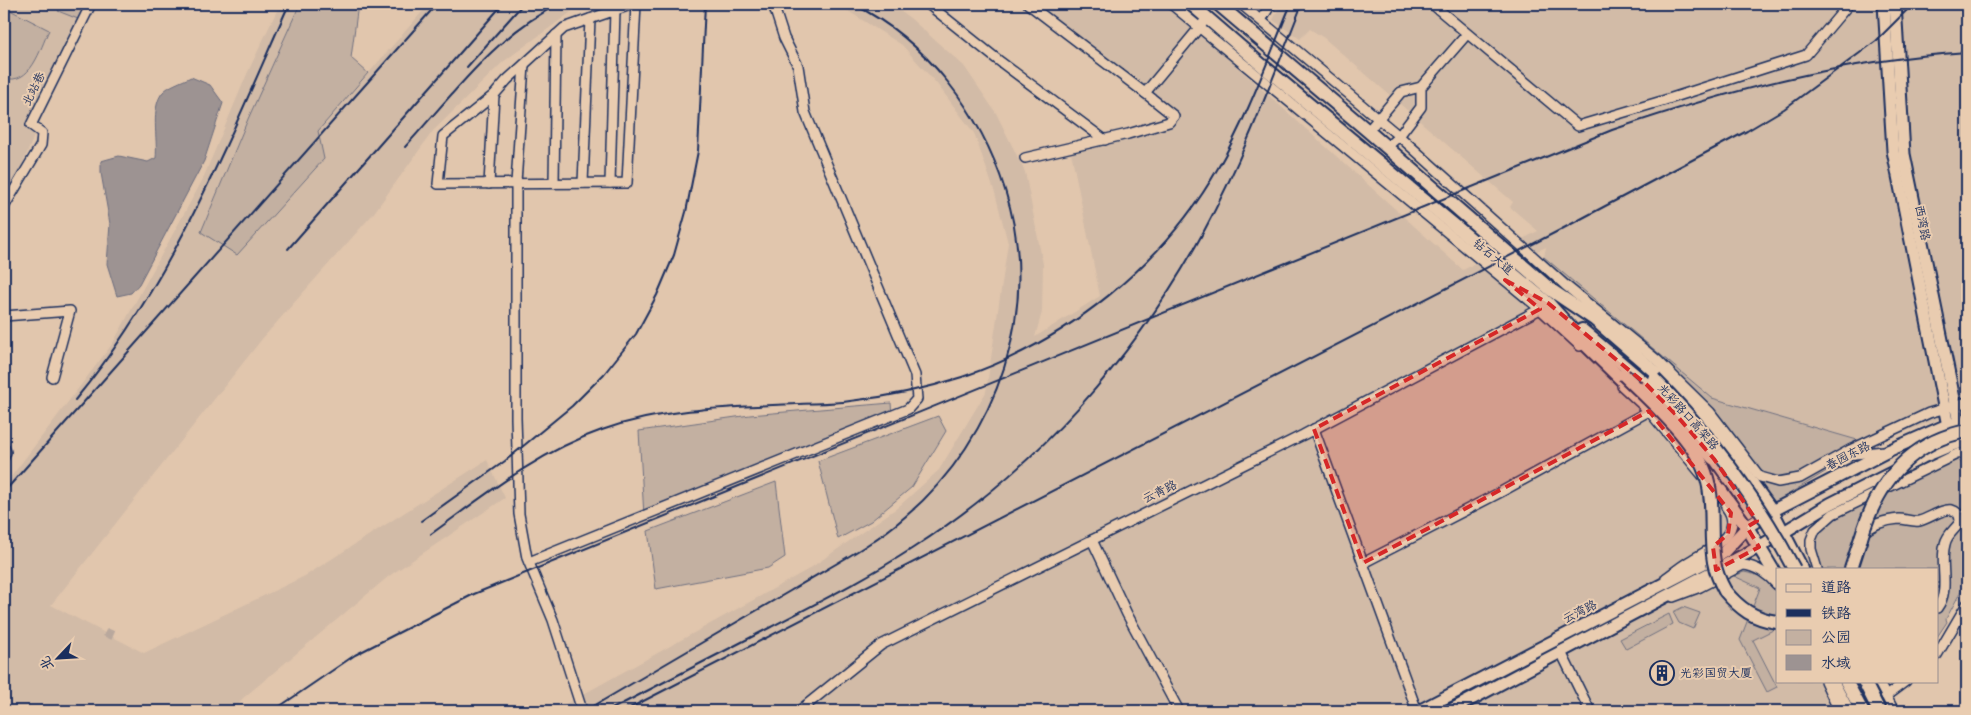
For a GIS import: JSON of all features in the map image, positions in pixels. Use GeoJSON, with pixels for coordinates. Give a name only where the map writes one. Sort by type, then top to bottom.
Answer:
{"type":"FeatureCollection","features":[{"type":"Feature","properties":{"kind":"highway","name":"钻石大道"},"geometry":{"type":"LineString","coordinates":[[1191,4],[1203,23],[1258,62],[1544,306],[1663,419],[1684,441],[1747,527],[1776,575]]}},
{"type":"Feature","properties":{"kind":"highway","name":"钻石大道"},"geometry":{"type":"LineString","coordinates":[[1218,4],[1387,147],[1551,290],[1594,319],[1677,391],[1706,420],[1772,511],[1801,568]]}},
{"type":"Feature","properties":{"kind":"highway","name":"光彩路口高架路"},"geometry":{"type":"LineString","coordinates":[[1551,290],[1651,382],[1714,459],[1764,532],[1785,568]]}},
{"type":"Feature","properties":{"kind":"highway","name":"光彩路口高架路"},"geometry":{"type":"LineString","coordinates":[[1544,306],[1580,328],[1685,410],[1720,453],[1752,499],[1793,568]]}},
{"type":"Feature","properties":{"kind":"highway"},"geometry":{"type":"LineString","coordinates":[[1580,328],[1670,420],[1702,463],[1710,495],[1714,562],[1725,591],[1746,612],[1753,616],[1776,622]]}},
{"type":"Feature","properties":{"kind":"highway"},"geometry":{"type":"LineString","coordinates":[[1852,568],[1868,515],[1878,494],[1886,483],[1905,461],[1914,454],[1944,438],[1962,437]]}},
{"type":"Feature","properties":{"kind":"highway"},"geometry":{"type":"LineString","coordinates":[[1833,682],[1848,711]]}},
{"type":"Feature","properties":{"kind":"highway"},"geometry":{"type":"LineString","coordinates":[[1847,682],[1862,711]]}},
{"type":"Feature","properties":{"kind":"highway"},"geometry":{"type":"LineString","coordinates":[[1855,682],[1870,711]]}},
{"type":"Feature","properties":{"kind":"highway"},"geometry":{"type":"LineString","coordinates":[[1864,682],[1879,711]]}},
{"type":"Feature","properties":{"kind":"main road","name":"西湾路"},"geometry":{"type":"LineString","coordinates":[[1884,4],[1893,151],[1950,407],[1962,437]]}},
{"type":"Feature","properties":{"kind":"main road","name":"西湾路"},"geometry":{"type":"LineString","coordinates":[[1895,4],[1904,154],[1950,407]]}},
{"type":"Feature","properties":{"kind":"main road","name":"春园东路"},"geometry":{"type":"LineString","coordinates":[[1747,527],[1772,511],[1890,450],[1962,437]]}},
{"type":"Feature","properties":{"kind":"main road"},"geometry":{"type":"LineString","coordinates":[[1449,711],[1759,547],[1830,504],[1962,437]]}},
{"type":"Feature","properties":{"kind":"main road","name":"云湾路"},"geometry":{"type":"LineString","coordinates":[[1418,711],[1723,553],[1747,527]]}},
{"type":"Feature","properties":{"kind":"street","name":"北站巷"},"geometry":{"type":"LineString","coordinates":[[4,207],[41,145],[42,133],[31,125],[92,4]]}},
{"type":"Feature","properties":{"kind":"street"},"geometry":{"type":"LineString","coordinates":[[634,4],[627,183],[438,184],[443,136],[494,95],[564,28],[615,10],[634,4]]}},
{"type":"Feature","properties":{"kind":"street"},"geometry":{"type":"LineString","coordinates":[[529,562],[908,409],[917,399],[914,375],[805,112],[798,66],[784,38],[773,4]]}},
{"type":"Feature","properties":{"kind":"street"},"geometry":{"type":"LineString","coordinates":[[928,4],[998,60],[1105,140]]}},
{"type":"Feature","properties":{"kind":"street"},"geometry":{"type":"LineString","coordinates":[[1024,158],[1105,140],[1169,122],[1174,116],[1028,4]]}},
{"type":"Feature","properties":{"kind":"street"},"geometry":{"type":"LineString","coordinates":[[1171,4],[1203,23],[1505,280],[1544,306],[1649,411],[1694,464]]}},
{"type":"Feature","properties":{"kind":"street"},"geometry":{"type":"LineString","coordinates":[[1241,4],[1379,118],[1565,284],[1657,360],[1710,412],[1760,477],[1778,482],[1800,478],[1841,455],[1929,413],[1967,402]]}},
{"type":"Feature","properties":{"kind":"street"},"geometry":{"type":"LineString","coordinates":[[1261,20],[1270,4]]}},
{"type":"Feature","properties":{"kind":"street"},"geometry":{"type":"LineString","coordinates":[[1432,4],[1578,126],[1806,55],[1849,4]]}},
{"type":"Feature","properties":{"kind":"street"},"geometry":{"type":"LineString","coordinates":[[610,183],[615,10]]}},
{"type":"Feature","properties":{"kind":"street"},"geometry":{"type":"LineString","coordinates":[[583,183],[590,19]]}},
{"type":"Feature","properties":{"kind":"street"},"geometry":{"type":"LineString","coordinates":[[1144,93],[1203,23]]}},
{"type":"Feature","properties":{"kind":"street"},"geometry":{"type":"LineString","coordinates":[[1368,131],[1402,92],[1421,87],[1467,34]]}},
{"type":"Feature","properties":{"kind":"street"},"geometry":{"type":"LineString","coordinates":[[554,183],[556,35]]}},
{"type":"Feature","properties":{"kind":"street"},"geometry":{"type":"LineString","coordinates":[[524,65],[516,183],[516,427],[519,514],[529,562],[553,620],[581,707]]}},
{"type":"Feature","properties":{"kind":"street"},"geometry":{"type":"LineString","coordinates":[[1387,147],[1399,136],[1421,107],[1421,87]]}},
{"type":"Feature","properties":{"kind":"street"},"geometry":{"type":"LineString","coordinates":[[489,184],[494,95]]}},
{"type":"Feature","properties":{"kind":"street"},"geometry":{"type":"LineString","coordinates":[[1521,245],[1551,290]]}},
{"type":"Feature","properties":{"kind":"street","name":"云青路"},"geometry":{"type":"LineString","coordinates":[[799,711],[881,645],[1314,429],[1544,306]]}},
{"type":"Feature","properties":{"kind":"street"},"geometry":{"type":"LineString","coordinates":[[4,316],[70,312],[52,377]]}},
{"type":"Feature","properties":{"kind":"street"},"geometry":{"type":"LineString","coordinates":[[1363,563],[1499,494],[1649,411]]}},
{"type":"Feature","properties":{"kind":"street"},"geometry":{"type":"LineString","coordinates":[[1641,596],[1687,562],[1717,545],[1728,534],[1733,522],[1731,513],[1663,419]]}},
{"type":"Feature","properties":{"kind":"street"},"geometry":{"type":"LineString","coordinates":[[1706,420],[1734,443]]}},
{"type":"Feature","properties":{"kind":"street"},"geometry":{"type":"LineString","coordinates":[[1314,429],[1418,711]]}},
{"type":"Feature","properties":{"kind":"street"},"geometry":{"type":"LineString","coordinates":[[1817,568],[1811,549],[1811,540],[1815,530],[1834,514],[1962,437],[1967,462]]}},
{"type":"Feature","properties":{"kind":"street"},"geometry":{"type":"LineString","coordinates":[[4,447],[6,452],[4,457]]}},
{"type":"Feature","properties":{"kind":"street"},"geometry":{"type":"LineString","coordinates":[[1841,455],[1890,450]]}},
{"type":"Feature","properties":{"kind":"street"},"geometry":{"type":"LineString","coordinates":[[1862,533],[1868,528],[1886,521],[1899,519],[1917,521],[1949,510],[1957,512],[1960,516],[1960,522],[1949,533],[1944,545],[1944,598],[1938,607]]}},
{"type":"Feature","properties":{"kind":"street"},"geometry":{"type":"LineString","coordinates":[[1092,540],[1128,614],[1180,711]]}},
{"type":"Feature","properties":{"kind":"street"},"geometry":{"type":"LineString","coordinates":[[1646,607],[1700,587],[1743,565],[1751,566],[1765,574],[1776,584]]}},
{"type":"Feature","properties":{"kind":"street"},"geometry":{"type":"LineString","coordinates":[[1938,653],[1967,604]]}},
{"type":"Feature","properties":{"kind":"street"},"geometry":{"type":"LineString","coordinates":[[1561,652],[1590,711]]}},
{"type":"Feature","properties":{"kind":"street"},"geometry":{"type":"LineString","coordinates":[[1824,682],[1839,711]]}},
{"type":"Feature","properties":{"kind":"street"},"geometry":{"type":"LineString","coordinates":[[1879,682],[1894,711]]}},
{"type":"Feature","properties":{"kind":"street"},"geometry":{"type":"LineString","coordinates":[[1886,696],[1905,682]]}},
{"type":"Feature","properties":{"kind":"highlighted area"},"geometry":{"type":"Polygon","coordinates":[[[1505,280],[1548,303],[1647,385],[1678,417],[1714,459],[1757,521],[1747,527],[1759,547],[1716,570],[1713,547],[1728,534],[1731,513],[1649,411],[1363,563],[1314,429],[1540,309],[1505,280]]]}},
{"type":"Feature","properties":{"kind":"shaded area"},"geometry":{"type":"Polygon","coordinates":[[[4,4],[95,4],[66,57],[4,210],[4,4]]]}},
{"type":"Feature","properties":{"kind":"shaded area"},"geometry":{"type":"Polygon","coordinates":[[[280,4],[300,4],[248,119],[201,231],[318,131],[429,4],[582,4],[503,62],[433,131],[373,214],[262,339],[51,605],[144,653],[305,576],[487,460],[505,498],[389,576],[242,699],[235,711],[4,711],[4,486],[113,343],[202,181],[247,74],[280,4]]]}},
{"type":"Feature","properties":{"kind":"shaded area"},"geometry":{"type":"Polygon","coordinates":[[[837,4],[890,4],[910,18],[964,66],[996,113],[1025,172],[1043,264],[1042,312],[1035,337],[1100,296],[1071,152],[1172,126],[1178,120],[1036,4],[1167,4],[1463,270],[1538,231],[1510,207],[1513,202],[1324,38],[1310,29],[1300,39],[1273,20],[1279,8],[1272,4],[1877,4],[1880,27],[1895,4],[1967,4],[1967,422],[1956,413],[1871,444],[1712,398],[1544,257],[1546,247],[1490,274],[1537,311],[1663,419],[1776,576],[1776,682],[1833,682],[1848,711],[553,711],[809,569],[897,508],[939,470],[986,392],[1008,243],[995,193],[974,133],[937,84],[902,45],[837,4]]]}},
{"type":"Feature","properties":{"kind":"green space"},"geometry":{"type":"Polygon","coordinates":[[[62,4],[91,4],[83,21],[58,11],[62,4]]]}},
{"type":"Feature","properties":{"kind":"green space"},"geometry":{"type":"Polygon","coordinates":[[[300,4],[358,4],[351,58],[368,73],[318,131],[324,159],[237,255],[201,232],[248,119],[300,4]]]}},
{"type":"Feature","properties":{"kind":"green space"},"geometry":{"type":"Polygon","coordinates":[[[4,7],[49,30],[38,56],[28,71],[21,77],[13,79],[4,78],[4,7]]]}},
{"type":"Feature","properties":{"kind":"green space"},"geometry":{"type":"Polygon","coordinates":[[[1544,257],[1712,398],[1871,444],[1774,503],[1632,346],[1530,265],[1544,257]]]}},
{"type":"Feature","properties":{"kind":"green space"},"geometry":{"type":"Polygon","coordinates":[[[891,403],[892,416],[644,516],[639,431],[750,415],[891,403]]]}},
{"type":"Feature","properties":{"kind":"green space"},"geometry":{"type":"Polygon","coordinates":[[[938,416],[946,431],[912,487],[871,521],[838,539],[818,461],[938,416]]]}},
{"type":"Feature","properties":{"kind":"green space"},"geometry":{"type":"Polygon","coordinates":[[[1953,459],[1960,462],[1966,474],[1967,580],[1946,619],[1947,622],[1938,636],[1938,568],[1821,568],[1814,552],[1814,541],[1823,525],[1953,459]]]}},
{"type":"Feature","properties":{"kind":"green space"},"geometry":{"type":"Polygon","coordinates":[[[776,482],[785,557],[768,568],[656,589],[648,531],[776,482]]]}},
{"type":"Feature","properties":{"kind":"green space"},"geometry":{"type":"Polygon","coordinates":[[[1744,572],[1757,575],[1766,579],[1776,590],[1776,628],[1753,640],[1777,687],[1767,692],[1740,640],[1760,588],[1734,576],[1744,572]]]}},
{"type":"Feature","properties":{"kind":"green space"},"geometry":{"type":"Polygon","coordinates":[[[1683,607],[1700,613],[1693,629],[1679,623],[1673,612],[1683,607]]]}},
{"type":"Feature","properties":{"kind":"green space"},"geometry":{"type":"Polygon","coordinates":[[[1669,614],[1673,624],[1626,649],[1620,639],[1669,614]]]}},
{"type":"Feature","properties":{"kind":"water"},"geometry":{"type":"Polygon","coordinates":[[[191,77],[210,85],[223,103],[204,161],[139,284],[131,293],[117,296],[107,264],[110,224],[101,173],[101,161],[119,156],[148,162],[156,158],[155,124],[159,98],[168,88],[191,77]]]}},
{"type":"Feature","properties":{"kind":"tunnel"},"geometry":{"type":"LineString","coordinates":[[105,632],[114,636]]}},
{"type":"Feature","properties":{"kind":"railway"},"geometry":{"type":"LineString","coordinates":[[75,400],[110,355],[141,308],[196,210],[289,4]]}},
{"type":"Feature","properties":{"kind":"railway"},"geometry":{"type":"LineString","coordinates":[[4,492],[437,4]]}},
{"type":"Feature","properties":{"kind":"railway"},"geometry":{"type":"LineString","coordinates":[[288,249],[503,4]]}},
{"type":"Feature","properties":{"kind":"railway"},"geometry":{"type":"LineString","coordinates":[[467,67],[523,4]]}},
{"type":"Feature","properties":{"kind":"railway"},"geometry":{"type":"LineString","coordinates":[[405,147],[457,88],[495,49],[536,17],[559,4]]}},
{"type":"Feature","properties":{"kind":"railway"},"geometry":{"type":"LineString","coordinates":[[421,521],[505,461],[572,406],[604,374],[636,334],[657,295],[674,255],[686,212],[698,151],[705,4]]}},
{"type":"Feature","properties":{"kind":"railway"},"geometry":{"type":"LineString","coordinates":[[585,711],[850,556],[893,527],[938,484],[966,448],[988,409],[1004,367],[1015,324],[1018,279],[1015,234],[1005,190],[995,161],[966,107],[948,82],[905,38],[880,19],[853,4]]}},
{"type":"Feature","properties":{"kind":"railway"},"geometry":{"type":"LineString","coordinates":[[431,534],[534,462],[578,439],[602,430],[649,417],[673,413],[722,408],[843,402],[920,389],[962,377],[1001,362],[1038,343],[1074,321],[1109,295],[1141,267],[1170,236],[1196,203],[1218,168],[1239,128],[1291,4]]}},
{"type":"Feature","properties":{"kind":"railway"},"geometry":{"type":"LineString","coordinates":[[608,711],[824,600],[896,559],[958,517],[1040,447],[1114,367],[1147,323],[1177,278],[1232,176],[1302,4]]}},
{"type":"Feature","properties":{"kind":"railway"},"geometry":{"type":"LineString","coordinates":[[624,711],[1560,230],[1747,131],[1784,109],[1876,41],[1913,4]]}},
{"type":"Feature","properties":{"kind":"railway"},"geometry":{"type":"LineString","coordinates":[[273,711],[355,655],[474,594],[1612,130],[1699,102],[1787,79],[1876,62],[1967,52]]}},
{"type":"Feature","properties":{"kind":"place","name":"光彩国贸大厦"},"geometry":{"type":"Point","coordinates":[1662,673]}}]}
